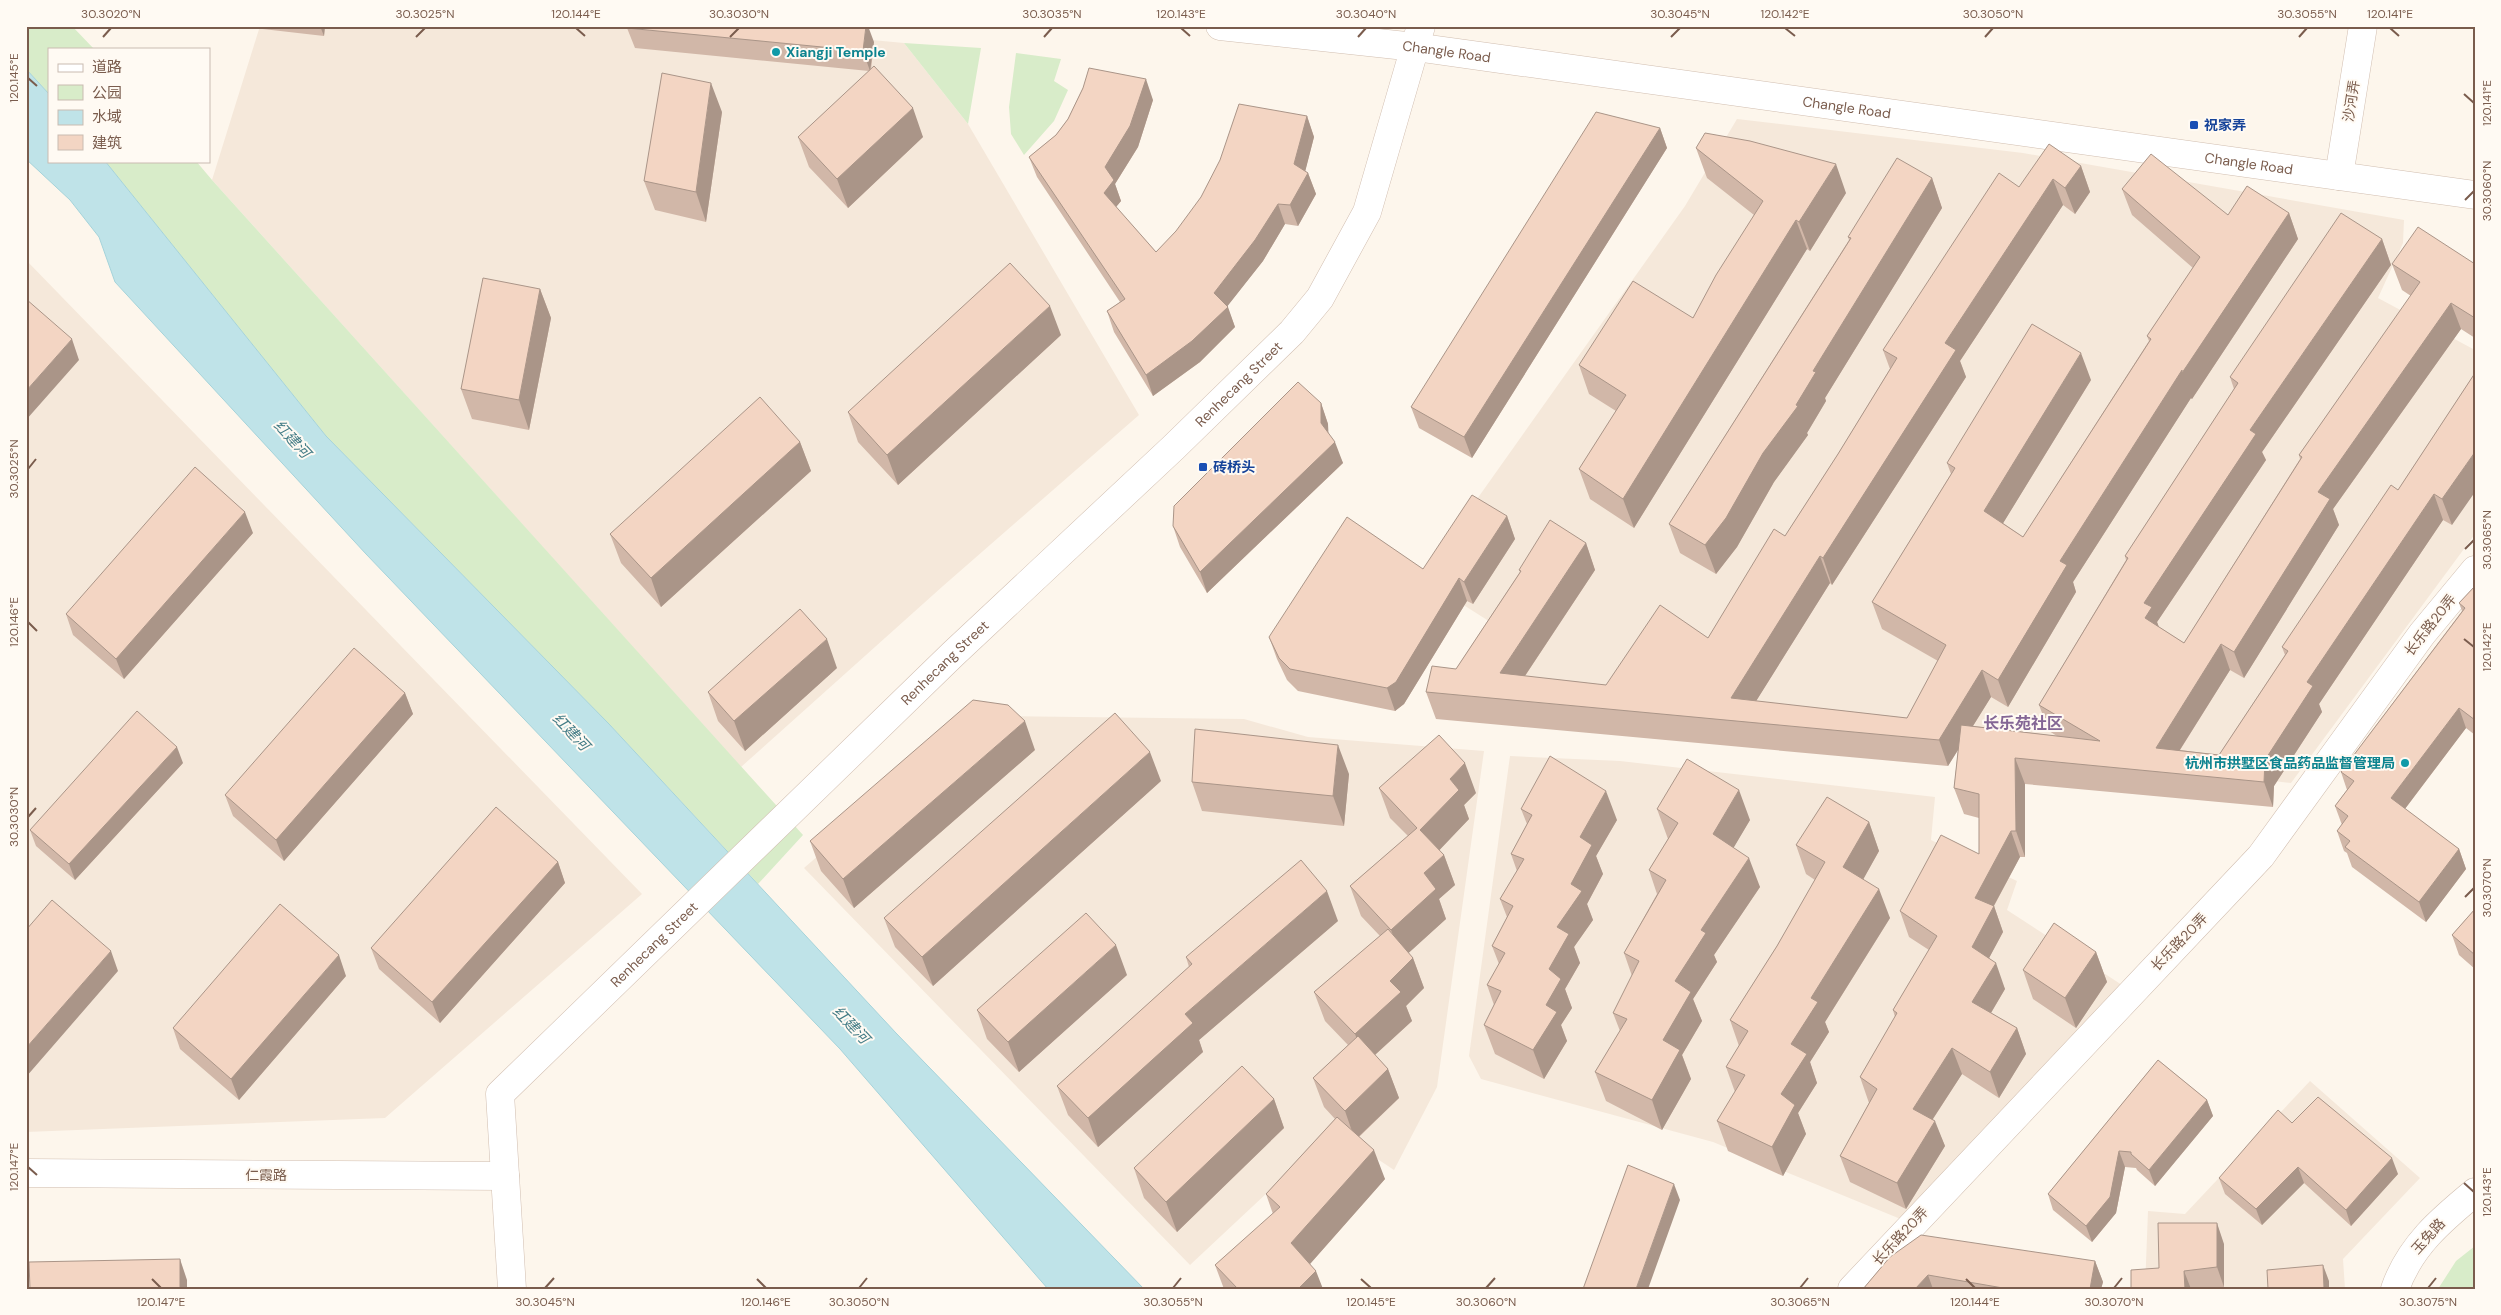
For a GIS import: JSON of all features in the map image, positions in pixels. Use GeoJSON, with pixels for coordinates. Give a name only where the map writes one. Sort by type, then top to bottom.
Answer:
{"type":"FeatureCollection","features":[{"type":"Feature","properties":{"kind":"street","name":"Changle Road"},"geometry":{"type":"LineString","coordinates":[[1220,26],[1418,37],[2475,195]]}},
{"type":"Feature","properties":{"kind":"street","name":"沙河弄"},"geometry":{"type":"LineString","coordinates":[[2339,176],[2363,26]]}},
{"type":"Feature","properties":{"kind":"street","name":"Renhecang Street"},"geometry":{"type":"LineString","coordinates":[[512,1289],[500,1094],[952,654],[1174,447],[1298,325],[1320,298],[1367,212],[1418,37]]}},
{"type":"Feature","properties":{"kind":"street","name":"长乐路20弄"},"geometry":{"type":"LineString","coordinates":[[1852,1289],[2261,856],[2422,634],[2475,570]]}},
{"type":"Feature","properties":{"kind":"street","name":"仁霞路"},"geometry":{"type":"LineString","coordinates":[[26,1173],[505,1176]]}},
{"type":"Feature","properties":{"kind":"street","name":"玉兔路"},"geometry":{"type":"LineString","coordinates":[[2394,1289],[2406,1262],[2419,1242],[2442,1219],[2475,1192]]}},
{"type":"Feature","properties":{"kind":"shaded area"},"geometry":{"type":"Polygon","coordinates":[[[260,26],[722,26],[904,43],[968,124],[1139,415],[943,586],[741,767],[212,180],[260,26]]]}},
{"type":"Feature","properties":{"kind":"shaded area"},"geometry":{"type":"Polygon","coordinates":[[[1737,119],[2023,153],[2404,220],[2403,243],[2378,298],[2475,350],[2475,534],[2291,783],[1456,682],[1495,625],[1421,578],[1685,206],[1737,119]]]}},
{"type":"Feature","properties":{"kind":"shaded area"},"geometry":{"type":"Polygon","coordinates":[[[26,260],[642,894],[385,1118],[26,1132],[26,260]]]}},
{"type":"Feature","properties":{"kind":"shaded area"},"geometry":{"type":"Polygon","coordinates":[[[992,716],[1244,719],[1308,737],[1484,751],[1437,1087],[1394,1170],[1334,1130],[1190,1265],[804,868],[957,735],[992,716]]]}},
{"type":"Feature","properties":{"kind":"shaded area"},"geometry":{"type":"Polygon","coordinates":[[[1510,756],[1620,761],[1935,797],[1931,840],[2017,881],[2007,910],[2122,985],[1903,1220],[1713,1142],[1481,1079],[1469,1056],[1510,756]]]}},
{"type":"Feature","properties":{"kind":"shaded area"},"geometry":{"type":"Polygon","coordinates":[[[2310,1081],[2420,1178],[2343,1259],[2345,1289],[2145,1289],[2148,1211],[2185,1214],[2310,1081]]]}},
{"type":"Feature","properties":{"kind":"green space"},"geometry":{"type":"Polygon","coordinates":[[[26,26],[72,26],[93,48],[48,48],[48,93],[26,69],[26,26]]]}},
{"type":"Feature","properties":{"kind":"green space"},"geometry":{"type":"Polygon","coordinates":[[[904,43],[981,48],[968,124],[904,43]]]}},
{"type":"Feature","properties":{"kind":"green space"},"geometry":{"type":"Polygon","coordinates":[[[1016,53],[1061,59],[1054,81],[1068,90],[1054,121],[1024,155],[1011,134],[1009,107],[1016,53]]]}},
{"type":"Feature","properties":{"kind":"green space"},"geometry":{"type":"Polygon","coordinates":[[[106,162],[197,162],[803,835],[758,884],[609,724],[326,436],[106,162]]]}},
{"type":"Feature","properties":{"kind":"green space"},"geometry":{"type":"Polygon","coordinates":[[[2475,1246],[2475,1289],[2438,1289],[2456,1261],[2475,1246]]]}},
{"type":"Feature","properties":{"kind":"water","name":"红建河"},"geometry":{"type":"Polygon","coordinates":[[[26,69],[48,93],[48,162],[106,162],[326,436],[609,724],[896,1033],[1144,1289],[1048,1289],[840,1049],[366,554],[115,282],[99,237],[70,200],[26,159],[26,69]]]}},
{"type":"Feature","properties":{"kind":"building"},"geometry":{"type":"Polygon","coordinates":[[[627,26],[866,26],[863,51],[627,28],[627,26]]]}},
{"type":"Feature","properties":{"kind":"building"},"geometry":{"type":"Polygon","coordinates":[[[874,66],[913,108],[837,179],[798,137],[874,66]]]}},
{"type":"Feature","properties":{"kind":"building"},"geometry":{"type":"Polygon","coordinates":[[[1089,68],[1146,79],[1130,126],[1105,167],[1114,180],[1104,193],[1156,252],[1176,231],[1201,197],[1220,160],[1239,104],[1307,116],[1294,164],[1308,173],[1290,205],[1278,204],[1255,240],[1214,293],[1228,307],[1192,341],[1146,375],[1107,311],[1125,299],[1029,157],[1056,135],[1068,119],[1083,88],[1089,68]]]}},
{"type":"Feature","properties":{"kind":"building"},"geometry":{"type":"Polygon","coordinates":[[[662,73],[711,83],[696,192],[644,181],[662,73]]]}},
{"type":"Feature","properties":{"kind":"building"},"geometry":{"type":"Polygon","coordinates":[[[1596,112],[1660,128],[1464,437],[1411,407],[1596,112]]]}},
{"type":"Feature","properties":{"kind":"building"},"geometry":{"type":"Polygon","coordinates":[[[1705,133],[1750,141],[1836,164],[1799,222],[1796,220],[1623,499],[1579,469],[1626,395],[1579,365],[1633,281],[1693,318],[1716,275],[1763,201],[1696,148],[1705,133]]]}},
{"type":"Feature","properties":{"kind":"building"},"geometry":{"type":"Polygon","coordinates":[[[2049,144],[2081,166],[2065,188],[2053,179],[1945,343],[1956,350],[1823,558],[1820,556],[1731,698],[1907,718],[1946,645],[1872,602],[1955,468],[1947,463],[2032,324],[2081,353],[1984,511],[2023,537],[2151,339],[2147,336],[2200,257],[2122,189],[2151,154],[2228,215],[2247,186],[2289,213],[2182,373],[2182,370],[2060,561],[2067,565],[1998,680],[1982,670],[1939,740],[1426,692],[1432,666],[1456,669],[1521,571],[1519,570],[1550,520],[1586,543],[1500,673],[1606,685],[1660,605],[1708,638],[1774,529],[1785,536],[1838,454],[1897,358],[1883,350],[1999,173],[2019,187],[2049,144]]]}},
{"type":"Feature","properties":{"kind":"building"},"geometry":{"type":"Polygon","coordinates":[[[1897,158],[1932,178],[1813,371],[1816,372],[1796,405],[1798,406],[1763,453],[1726,518],[1705,545],[1669,524],[1851,238],[1848,237],[1897,158]]]}},
{"type":"Feature","properties":{"kind":"building"},"geometry":{"type":"Polygon","coordinates":[[[2341,213],[2382,239],[2250,430],[2256,434],[2144,603],[2152,607],[2145,618],[2184,643],[2302,457],[2299,455],[2420,282],[2392,264],[2418,227],[2475,264],[2475,318],[2451,303],[2318,492],[2330,499],[2234,652],[2221,644],[2156,748],[2219,755],[2288,651],[2282,647],[2391,485],[2398,490],[2475,373],[2475,452],[2442,499],[2434,494],[2307,682],[2313,686],[2265,760],[2264,782],[2015,758],[2016,831],[2011,831],[1975,898],[1994,906],[1972,947],[1996,963],[1972,1002],[2017,1028],[1990,1072],[1952,1048],[1913,1109],[1935,1121],[1897,1183],[1840,1156],[1877,1089],[1860,1077],[1897,1013],[1893,1010],[1937,936],[1900,911],[1941,835],[1979,854],[1979,794],[1954,788],[1961,725],[2100,741],[2039,705],[2128,558],[2125,556],[2238,383],[2230,377],[2341,213]]]}},
{"type":"Feature","properties":{"kind":"building"},"geometry":{"type":"Polygon","coordinates":[[[1010,263],[1050,306],[887,455],[848,412],[1010,263]]]}},
{"type":"Feature","properties":{"kind":"building"},"geometry":{"type":"Polygon","coordinates":[[[483,278],[540,289],[519,400],[461,389],[483,278]]]}},
{"type":"Feature","properties":{"kind":"building"},"geometry":{"type":"Polygon","coordinates":[[[26,299],[72,339],[26,391],[26,299]]]}},
{"type":"Feature","properties":{"kind":"building"},"geometry":{"type":"Polygon","coordinates":[[[1298,382],[1321,403],[1321,423],[1335,442],[1200,572],[1173,526],[1174,506],[1298,382]]]}},
{"type":"Feature","properties":{"kind":"building"},"geometry":{"type":"Polygon","coordinates":[[[760,397],[800,442],[651,578],[610,534],[760,397]]]}},
{"type":"Feature","properties":{"kind":"building"},"geometry":{"type":"Polygon","coordinates":[[[195,467],[245,512],[116,659],[66,614],[195,467]]]}},
{"type":"Feature","properties":{"kind":"building"},"geometry":{"type":"Polygon","coordinates":[[[1472,495],[1507,516],[1464,582],[1459,578],[1396,682],[1387,688],[1290,669],[1279,658],[1269,637],[1347,517],[1423,569],[1472,495]]]}},
{"type":"Feature","properties":{"kind":"building","name":"杭州市拱墅区食品药品监督管理局"},"geometry":{"type":"Polygon","coordinates":[[[2475,586],[2475,720],[2459,708],[2391,798],[2459,849],[2419,902],[2345,847],[2350,841],[2337,831],[2348,816],[2335,806],[2354,781],[2341,772],[2465,608],[2459,603],[2475,586]]]}},
{"type":"Feature","properties":{"kind":"building"},"geometry":{"type":"Polygon","coordinates":[[[800,609],[827,639],[734,721],[708,692],[800,609]]]}},
{"type":"Feature","properties":{"kind":"building"},"geometry":{"type":"Polygon","coordinates":[[[354,648],[405,693],[276,840],[225,795],[354,648]]]}},
{"type":"Feature","properties":{"kind":"building"},"geometry":{"type":"Polygon","coordinates":[[[973,700],[1008,705],[1025,721],[843,879],[810,841],[973,700]]]}},
{"type":"Feature","properties":{"kind":"building"},"geometry":{"type":"Polygon","coordinates":[[[137,711],[177,747],[69,864],[30,830],[137,711]]]}},
{"type":"Feature","properties":{"kind":"building"},"geometry":{"type":"Polygon","coordinates":[[[1115,713],[1150,752],[922,957],[884,918],[1115,713]]]}},
{"type":"Feature","properties":{"kind":"building"},"geometry":{"type":"Polygon","coordinates":[[[1195,729],[1338,745],[1333,796],[1192,782],[1195,729]]]}},
{"type":"Feature","properties":{"kind":"building"},"geometry":{"type":"Polygon","coordinates":[[[1439,735],[1465,763],[1450,779],[1459,790],[1420,830],[1444,855],[1424,873],[1436,889],[1391,930],[1350,886],[1417,828],[1379,788],[1439,735]]]}},
{"type":"Feature","properties":{"kind":"building"},"geometry":{"type":"Polygon","coordinates":[[[1550,756],[1606,791],[1580,837],[1592,845],[1571,884],[1582,891],[1557,927],[1569,934],[1549,969],[1561,979],[1546,1005],[1557,1012],[1533,1050],[1484,1025],[1501,991],[1487,985],[1505,953],[1492,946],[1513,906],[1500,899],[1524,859],[1511,854],[1532,815],[1521,809],[1550,756]]]}},
{"type":"Feature","properties":{"kind":"building"},"geometry":{"type":"Polygon","coordinates":[[[1687,759],[1739,790],[1713,834],[1749,858],[1701,930],[1706,933],[1675,981],[1691,992],[1663,1040],[1680,1050],[1652,1100],[1595,1072],[1627,1019],[1613,1013],[1639,961],[1624,953],[1666,880],[1649,870],[1678,823],[1657,809],[1687,759]]]}},
{"type":"Feature","properties":{"kind":"building"},"geometry":{"type":"Polygon","coordinates":[[[1827,797],[1869,822],[1843,867],[1879,889],[1811,998],[1818,1002],[1791,1044],[1807,1054],[1781,1094],[1795,1105],[1772,1147],[1717,1121],[1745,1075],[1726,1067],[1748,1031],[1730,1020],[1777,946],[1825,862],[1796,845],[1827,797]]]}},
{"type":"Feature","properties":{"kind":"building"},"geometry":{"type":"Polygon","coordinates":[[[496,807],[558,862],[432,1002],[371,948],[496,807]]]}},
{"type":"Feature","properties":{"kind":"building"},"geometry":{"type":"Polygon","coordinates":[[[1301,860],[1327,891],[1185,1014],[1193,1023],[1088,1118],[1057,1086],[1192,964],[1186,957],[1301,860]]]}},
{"type":"Feature","properties":{"kind":"building"},"geometry":{"type":"Polygon","coordinates":[[[52,900],[111,951],[26,1048],[26,930],[52,900]]]}},
{"type":"Feature","properties":{"kind":"building"},"geometry":{"type":"Polygon","coordinates":[[[280,904],[339,955],[231,1079],[173,1028],[280,904]]]}},
{"type":"Feature","properties":{"kind":"building"},"geometry":{"type":"Polygon","coordinates":[[[2475,909],[2475,955],[2452,935],[2475,909]]]}},
{"type":"Feature","properties":{"kind":"building"},"geometry":{"type":"Polygon","coordinates":[[[1086,913],[1116,945],[1008,1042],[977,1010],[1086,913]]]}},
{"type":"Feature","properties":{"kind":"building"},"geometry":{"type":"Polygon","coordinates":[[[2054,923],[2096,952],[2065,998],[2023,970],[2054,923]]]}},
{"type":"Feature","properties":{"kind":"building"},"geometry":{"type":"Polygon","coordinates":[[[1388,929],[1413,958],[1390,981],[1401,992],[1355,1034],[1314,992],[1388,929]]]}},
{"type":"Feature","properties":{"kind":"building"},"geometry":{"type":"Polygon","coordinates":[[[1358,1036],[1388,1069],[1345,1111],[1313,1078],[1358,1036]]]}},
{"type":"Feature","properties":{"kind":"building"},"geometry":{"type":"Polygon","coordinates":[[[2158,1060],[2207,1100],[2149,1170],[2131,1152],[2119,1151],[2110,1197],[2086,1226],[2048,1194],[2158,1060]]]}},
{"type":"Feature","properties":{"kind":"building"},"geometry":{"type":"Polygon","coordinates":[[[1242,1066],[1274,1099],[1166,1202],[1134,1168],[1242,1066]]]}},
{"type":"Feature","properties":{"kind":"building"},"geometry":{"type":"Polygon","coordinates":[[[2318,1097],[2392,1158],[2346,1210],[2298,1167],[2256,1209],[2219,1178],[2278,1110],[2292,1123],[2318,1097]]]}},
{"type":"Feature","properties":{"kind":"building"},"geometry":{"type":"Polygon","coordinates":[[[1337,1117],[1374,1150],[1291,1243],[1316,1271],[1298,1289],[1238,1289],[1215,1265],[1280,1207],[1266,1194],[1337,1117]]]}},
{"type":"Feature","properties":{"kind":"building"},"geometry":{"type":"Polygon","coordinates":[[[1628,1165],[1674,1184],[1636,1289],[1583,1289],[1628,1165]]]}},
{"type":"Feature","properties":{"kind":"building"},"geometry":{"type":"Polygon","coordinates":[[[2158,1223],[2217,1223],[2217,1267],[2184,1271],[2185,1289],[2131,1289],[2131,1270],[2159,1268],[2158,1223]]]}},
{"type":"Feature","properties":{"kind":"building"},"geometry":{"type":"Polygon","coordinates":[[[1921,1235],[2095,1261],[2090,1289],[2003,1289],[1928,1275],[1915,1289],[1863,1289],[1890,1257],[1921,1235]]]}},
{"type":"Feature","properties":{"kind":"building"},"geometry":{"type":"Polygon","coordinates":[[[180,1259],[180,1289],[30,1289],[29,1262],[180,1259]]]}},
{"type":"Feature","properties":{"kind":"building"},"geometry":{"type":"Polygon","coordinates":[[[2323,1265],[2324,1289],[2268,1289],[2267,1270],[2323,1265]]]}},
{"type":"Feature","properties":{"kind":"place","name":"Xiangji Temple"},"geometry":{"type":"Point","coordinates":[776,52]}},
{"type":"Feature","properties":{"kind":"place","name":"祝家弄"},"geometry":{"type":"Point","coordinates":[2194,125]}},
{"type":"Feature","properties":{"kind":"place","name":"砖桥头"},"geometry":{"type":"Point","coordinates":[1203,467]}},
{"type":"Feature","properties":{"kind":"place","name":"杭州市拱墅区食品药品监督管理局"},"geometry":{"type":"Point","coordinates":[2405,763]}},
{"type":"Feature","properties":{"kind":"district","name":"长乐苑社区"},"geometry":{"type":"Point","coordinates":[2023,723]}}]}
